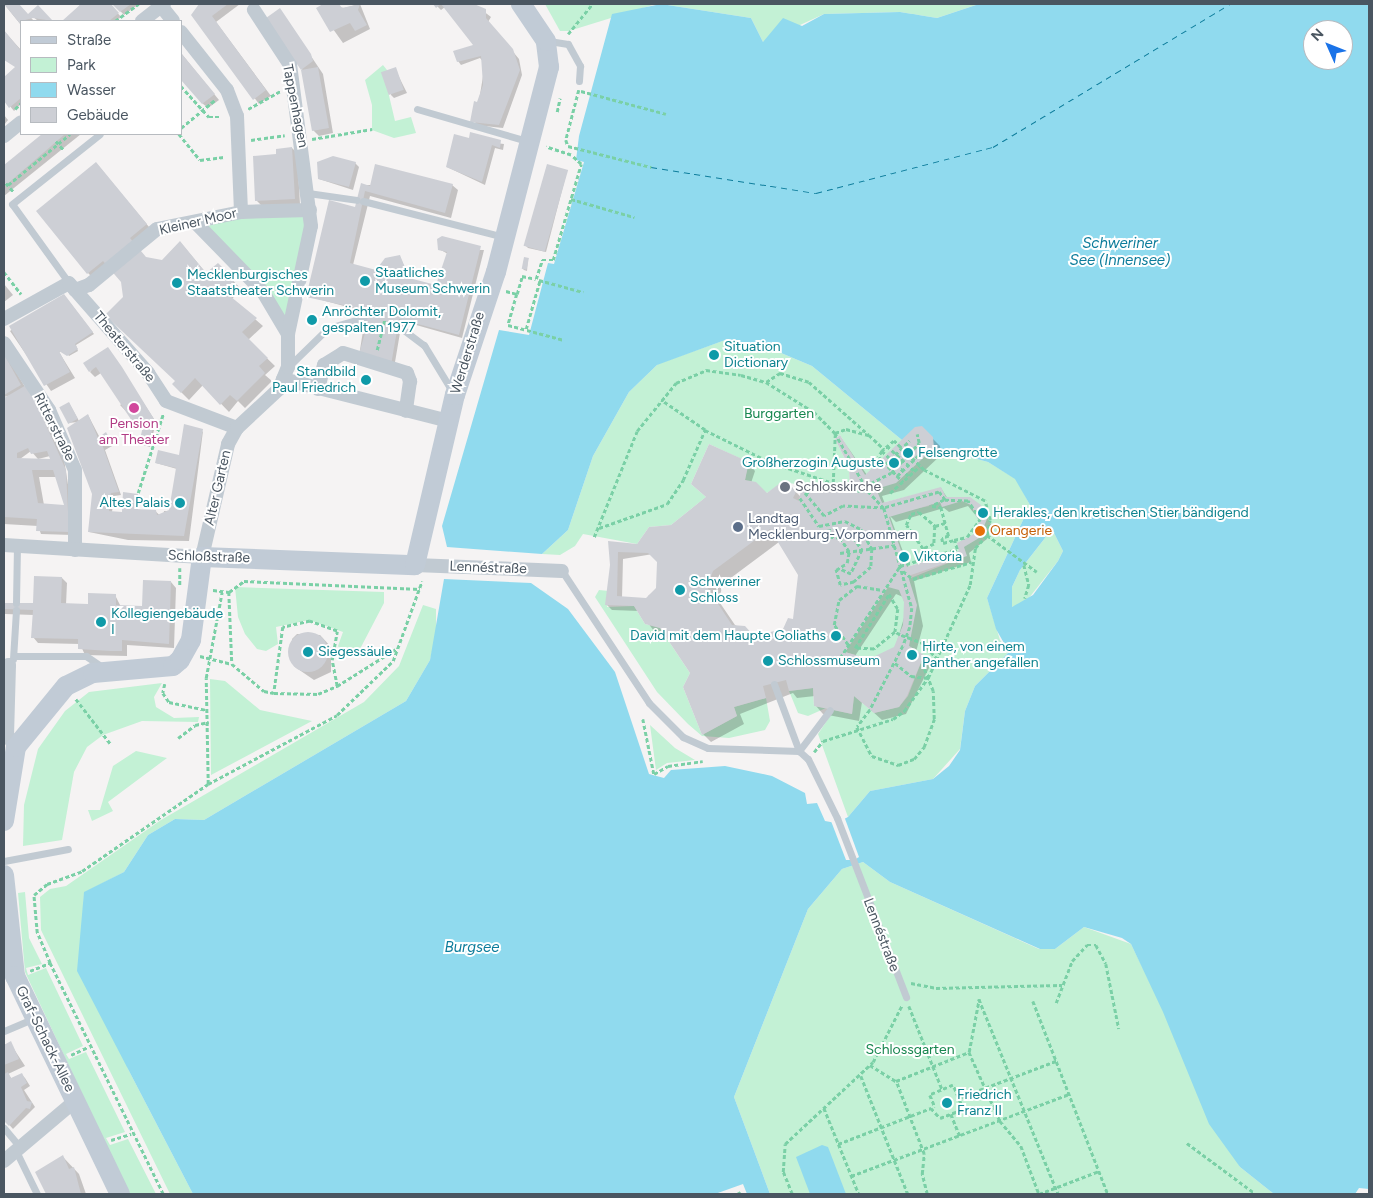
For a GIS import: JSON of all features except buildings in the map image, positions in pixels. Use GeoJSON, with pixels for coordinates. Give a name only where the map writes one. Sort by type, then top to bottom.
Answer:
{"type":"FeatureCollection","features":[{"type":"Feature","properties":{"kind":"street","name":"Werderstraße"},"geometry":{"type":"LineString","coordinates":[[419,570],[455,395],[505,237],[538,145],[553,42],[521,4]]}},
{"type":"Feature","properties":{"kind":"street"},"geometry":{"type":"LineString","coordinates":[[143,20],[162,5],[172,20]]}},
{"type":"Feature","properties":{"kind":"street","name":"Tappenhagen"},"geometry":{"type":"LineString","coordinates":[[254,10],[290,65],[302,136],[310,210],[311,226],[288,334]]}},
{"type":"Feature","properties":{"kind":"street"},"geometry":{"type":"LineString","coordinates":[[182,33],[227,90],[237,116],[240,148],[241,212]]}},
{"type":"Feature","properties":{"kind":"street"},"geometry":{"type":"LineString","coordinates":[[4,136],[20,123]]}},
{"type":"Feature","properties":{"kind":"street","name":"Kleiner Moor"},"geometry":{"type":"LineString","coordinates":[[4,318],[30,304],[72,287],[89,285],[158,228],[241,212],[310,210]]}},
{"type":"Feature","properties":{"kind":"street"},"geometry":{"type":"LineString","coordinates":[[195,222],[262,292],[288,334],[285,373],[318,389],[449,421]]}},
{"type":"Feature","properties":{"kind":"street","name":"Theaterstraße"},"geometry":{"type":"LineString","coordinates":[[72,287],[148,373],[166,401]]}},
{"type":"Feature","properties":{"kind":"street","name":"Ritterstraße"},"geometry":{"type":"LineString","coordinates":[[4,343],[17,368],[49,410],[75,470],[75,550]]}},
{"type":"Feature","properties":{"kind":"street"},"geometry":{"type":"LineString","coordinates":[[318,389],[324,365],[336,354],[374,361],[407,373],[410,381],[406,411]]}},
{"type":"Feature","properties":{"kind":"street","name":"Alter Garten"},"geometry":{"type":"LineString","coordinates":[[202,557],[228,444],[237,428],[280,389],[285,373]]}},
{"type":"Feature","properties":{"kind":"street"},"geometry":{"type":"LineString","coordinates":[[166,401],[237,428]]}},
{"type":"Feature","properties":{"kind":"street","name":"Schloßstraße"},"geometry":{"type":"LineString","coordinates":[[10,545],[419,570]]}},
{"type":"Feature","properties":{"kind":"street"},"geometry":{"type":"LineString","coordinates":[[4,821],[16,747],[66,686],[106,670],[173,666],[185,654],[191,640],[202,557]]}},
{"type":"Feature","properties":{"kind":"street","name":"Lennéstraße"},"geometry":{"type":"LineString","coordinates":[[419,570],[445,566],[562,571]]}},
{"type":"Feature","properties":{"kind":"street"},"geometry":{"type":"LineString","coordinates":[[9,662],[6,735],[16,747]]}},
{"type":"Feature","properties":{"kind":"street","name":"Graf-Schack-Allee"},"geometry":{"type":"LineString","coordinates":[[4,875],[6,954],[120,1194]]}},
{"type":"Feature","properties":{"kind":"street"},"geometry":{"type":"LineString","coordinates":[[4,1161],[75,1101]]}},
{"type":"Feature","properties":{"kind":"lane"},"geometry":{"type":"LineString","coordinates":[[553,42],[568,44],[575,54],[579,81]]}},
{"type":"Feature","properties":{"kind":"lane"},"geometry":{"type":"LineString","coordinates":[[417,109],[538,145]]}},
{"type":"Feature","properties":{"kind":"lane"},"geometry":{"type":"LineString","coordinates":[[72,287],[12,204],[99,135]]}},
{"type":"Feature","properties":{"kind":"lane"},"geometry":{"type":"LineString","coordinates":[[308,193],[360,200],[505,237]]}},
{"type":"Feature","properties":{"kind":"lane"},"geometry":{"type":"LineString","coordinates":[[285,373],[311,340],[328,328],[364,318]]}},
{"type":"Feature","properties":{"kind":"lane"},"geometry":{"type":"LineString","coordinates":[[397,325],[424,345],[455,395]]}},
{"type":"Feature","properties":{"kind":"lane"},"geometry":{"type":"LineString","coordinates":[[10,545],[16,606],[9,662],[86,656],[106,670]]}},
{"type":"Feature","properties":{"kind":"lane"},"geometry":{"type":"LineString","coordinates":[[562,571],[649,703],[683,737],[708,748],[730,751],[799,751]]}},
{"type":"Feature","properties":{"kind":"lane"},"geometry":{"type":"LineString","coordinates":[[774,684],[799,751],[808,759]]}},
{"type":"Feature","properties":{"kind":"lane"},"geometry":{"type":"LineString","coordinates":[[799,751],[830,710]]}},
{"type":"Feature","properties":{"kind":"lane","name":"Lennéstraße"},"geometry":{"type":"LineString","coordinates":[[808,759],[837,818],[856,872],[906,998]]}},
{"type":"Feature","properties":{"kind":"lane"},"geometry":{"type":"LineString","coordinates":[[4,861],[68,849]]}},
{"type":"Feature","properties":{"kind":"lane"},"geometry":{"type":"LineString","coordinates":[[4,1031],[35,1018]]}},
{"type":"Feature","properties":{"kind":"lane"},"geometry":{"type":"LineString","coordinates":[[4,1128],[18,1149],[37,1194]]}},
{"type":"Feature","properties":{"kind":"path"},"geometry":{"type":"LineString","coordinates":[[117,20],[138,4]]}},
{"type":"Feature","properties":{"kind":"path"},"geometry":{"type":"LineString","coordinates":[[553,42],[592,4]]}},
{"type":"Feature","properties":{"kind":"path"},"geometry":{"type":"LineString","coordinates":[[798,4],[834,4]]}},
{"type":"Feature","properties":{"kind":"path"},"geometry":{"type":"LineString","coordinates":[[526,330],[542,260],[553,260],[581,164],[571,154],[568,146],[579,90],[579,81]]}},
{"type":"Feature","properties":{"kind":"path"},"geometry":{"type":"LineString","coordinates":[[182,87],[208,117],[237,116],[292,84]]}},
{"type":"Feature","properties":{"kind":"path"},"geometry":{"type":"LineString","coordinates":[[182,127],[227,90]]}},
{"type":"Feature","properties":{"kind":"path"},"geometry":{"type":"LineString","coordinates":[[579,90],[666,114]]}},
{"type":"Feature","properties":{"kind":"path"},"geometry":{"type":"LineString","coordinates":[[180,135],[200,160],[240,148],[302,136],[372,129]]}},
{"type":"Feature","properties":{"kind":"path"},"geometry":{"type":"LineString","coordinates":[[8,185],[69,135]]}},
{"type":"Feature","properties":{"kind":"path"},"geometry":{"type":"LineString","coordinates":[[538,145],[571,154]]}},
{"type":"Feature","properties":{"kind":"path"},"geometry":{"type":"LineString","coordinates":[[568,146],[577,145],[651,167]]}},
{"type":"Feature","properties":{"kind":"path"},"geometry":{"type":"LineString","coordinates":[[571,199],[634,217]]}},
{"type":"Feature","properties":{"kind":"path"},"geometry":{"type":"LineString","coordinates":[[4,272],[30,304]]}},
{"type":"Feature","properties":{"kind":"path"},"geometry":{"type":"LineString","coordinates":[[564,340],[508,325],[522,276],[583,292]]}},
{"type":"Feature","properties":{"kind":"path"},"geometry":{"type":"LineString","coordinates":[[505,290],[517,294]]}},
{"type":"Feature","properties":{"kind":"path"},"geometry":{"type":"LineString","coordinates":[[374,361],[385,318]]}},
{"type":"Feature","properties":{"kind":"path"},"geometry":{"type":"LineString","coordinates":[[594,538],[637,432],[676,383],[706,370],[766,382],[799,401],[835,433],[868,491],[884,508],[896,544],[912,608],[910,626],[894,663],[870,710],[857,727]]}},
{"type":"Feature","properties":{"kind":"path"},"geometry":{"type":"LineString","coordinates":[[766,382],[780,373],[809,382],[885,449],[896,454],[914,471]]}},
{"type":"Feature","properties":{"kind":"path"},"geometry":{"type":"LineString","coordinates":[[661,400],[705,430],[770,462],[833,483],[835,433]]}},
{"type":"Feature","properties":{"kind":"path"},"geometry":{"type":"LineString","coordinates":[[138,494],[166,401]]}},
{"type":"Feature","properties":{"kind":"path"},"geometry":{"type":"LineString","coordinates":[[835,433],[846,429],[869,435]]}},
{"type":"Feature","properties":{"kind":"path"},"geometry":{"type":"LineString","coordinates":[[599,528],[667,504],[705,430]]}},
{"type":"Feature","properties":{"kind":"path"},"geometry":{"type":"LineString","coordinates":[[865,486],[891,473],[919,443],[917,434]]}},
{"type":"Feature","properties":{"kind":"path"},"geometry":{"type":"LineString","coordinates":[[808,759],[824,741],[857,727],[893,718],[928,678],[970,585],[975,548],[987,535],[988,508],[976,493],[920,466],[916,458],[894,440],[879,457],[903,482]]}},
{"type":"Feature","properties":{"kind":"path"},"geometry":{"type":"LineString","coordinates":[[886,464],[909,441]]}},
{"type":"Feature","properties":{"kind":"path"},"geometry":{"type":"LineString","coordinates":[[888,473],[916,445]]}},
{"type":"Feature","properties":{"kind":"path"},"geometry":{"type":"LineString","coordinates":[[885,449],[896,465],[908,476]]}},
{"type":"Feature","properties":{"kind":"path"},"geometry":{"type":"LineString","coordinates":[[897,476],[923,451]]}},
{"type":"Feature","properties":{"kind":"path"},"geometry":{"type":"LineString","coordinates":[[890,493],[920,466]]}},
{"type":"Feature","properties":{"kind":"path"},"geometry":{"type":"LineString","coordinates":[[868,491],[817,489],[805,493],[824,516],[843,506],[884,508],[939,492],[945,500]]}},
{"type":"Feature","properties":{"kind":"path"},"geometry":{"type":"LineString","coordinates":[[800,498],[819,526],[853,523],[872,549],[872,567],[854,582],[840,585],[835,576],[840,568],[847,563],[849,552],[840,538],[827,536],[827,531],[834,529],[850,532],[862,550]]}},
{"type":"Feature","properties":{"kind":"path"},"geometry":{"type":"LineString","coordinates":[[945,500],[968,500],[978,511],[975,529],[954,540],[943,543],[942,538],[949,536],[941,507],[932,506],[945,500]]}},
{"type":"Feature","properties":{"kind":"path"},"geometry":{"type":"LineString","coordinates":[[978,511],[988,508]]}},
{"type":"Feature","properties":{"kind":"path"},"geometry":{"type":"LineString","coordinates":[[919,512],[935,526],[934,544],[923,549],[910,536],[907,518],[919,512]]}},
{"type":"Feature","properties":{"kind":"path"},"geometry":{"type":"LineString","coordinates":[[935,526],[945,523]]}},
{"type":"Feature","properties":{"kind":"path"},"geometry":{"type":"LineString","coordinates":[[987,535],[1007,553],[1037,572]]}},
{"type":"Feature","properties":{"kind":"path"},"geometry":{"type":"LineString","coordinates":[[840,658],[900,566],[957,549],[954,540]]}},
{"type":"Feature","properties":{"kind":"path"},"geometry":{"type":"LineString","coordinates":[[840,553],[896,544]]}},
{"type":"Feature","properties":{"kind":"path"},"geometry":{"type":"LineString","coordinates":[[840,568],[850,574],[862,550]]}},
{"type":"Feature","properties":{"kind":"path"},"geometry":{"type":"LineString","coordinates":[[902,570],[912,579],[973,562]]}},
{"type":"Feature","properties":{"kind":"path"},"geometry":{"type":"LineString","coordinates":[[1024,565],[1029,585],[1025,598]]}},
{"type":"Feature","properties":{"kind":"path"},"geometry":{"type":"LineString","coordinates":[[163,1194],[46,956],[37,933],[34,895],[47,884],[82,871],[208,784],[337,715],[393,661],[420,589],[419,570]]}},
{"type":"Feature","properties":{"kind":"path"},"geometry":{"type":"LineString","coordinates":[[208,784],[210,658],[222,592],[229,592],[244,581],[420,589]]}},
{"type":"Feature","properties":{"kind":"path"},"geometry":{"type":"LineString","coordinates":[[848,644],[834,624],[839,600],[857,586],[883,590]]}},
{"type":"Feature","properties":{"kind":"path"},"geometry":{"type":"LineString","coordinates":[[229,592],[232,664]]}},
{"type":"Feature","properties":{"kind":"path"},"geometry":{"type":"LineString","coordinates":[[889,594],[899,615],[895,632],[874,649],[855,648],[889,594]]}},
{"type":"Feature","properties":{"kind":"path"},"geometry":{"type":"LineString","coordinates":[[274,693],[283,626],[310,621],[337,631],[332,660],[337,686]]}},
{"type":"Feature","properties":{"kind":"path"},"geometry":{"type":"LineString","coordinates":[[895,632],[924,644],[937,660]]}},
{"type":"Feature","properties":{"kind":"path"},"geometry":{"type":"LineString","coordinates":[[185,654],[232,664],[264,691],[318,694],[337,686],[398,648]]}},
{"type":"Feature","properties":{"kind":"path"},"geometry":{"type":"LineString","coordinates":[[857,727],[872,756],[898,765],[914,759],[934,719],[936,705],[928,678],[920,662],[937,660]]}},
{"type":"Feature","properties":{"kind":"path"},"geometry":{"type":"LineString","coordinates":[[894,663],[911,676],[928,678]]}},
{"type":"Feature","properties":{"kind":"path"},"geometry":{"type":"LineString","coordinates":[[168,678],[163,693],[169,702],[208,710]]}},
{"type":"Feature","properties":{"kind":"path"},"geometry":{"type":"LineString","coordinates":[[66,686],[110,743]]}},
{"type":"Feature","properties":{"kind":"path"},"geometry":{"type":"LineString","coordinates":[[643,719],[654,774],[668,766],[703,761]]}},
{"type":"Feature","properties":{"kind":"path"},"geometry":{"type":"LineString","coordinates":[[178,738],[195,725],[209,722]]}},
{"type":"Feature","properties":{"kind":"path"},"geometry":{"type":"LineString","coordinates":[[1056,1003],[1072,961],[1087,945],[1096,945],[1106,964],[1119,1028]]}},
{"type":"Feature","properties":{"kind":"path"},"geometry":{"type":"LineString","coordinates":[[897,976],[936,988],[1062,985]]}},
{"type":"Feature","properties":{"kind":"path"},"geometry":{"type":"LineString","coordinates":[[792,1194],[781,1155],[800,1128],[870,1065],[906,998]]}},
{"type":"Feature","properties":{"kind":"path"},"geometry":{"type":"LineString","coordinates":[[906,998],[942,1090]]}},
{"type":"Feature","properties":{"kind":"path"},"geometry":{"type":"LineString","coordinates":[[1058,1194],[1056,1188],[1012,1078],[979,999],[969,1052],[1000,1121],[1021,1146],[1039,1194],[1056,1188],[1099,1171]]}},
{"type":"Feature","properties":{"kind":"path"},"geometry":{"type":"LineString","coordinates":[[1033,1001],[1108,1194]]}},
{"type":"Feature","properties":{"kind":"path"},"geometry":{"type":"LineString","coordinates":[[896,1081],[969,1052]]}},
{"type":"Feature","properties":{"kind":"path"},"geometry":{"type":"LineString","coordinates":[[961,1097],[1056,1061]]}},
{"type":"Feature","properties":{"kind":"path"},"geometry":{"type":"LineString","coordinates":[[870,1065],[896,1081],[923,1150],[927,1194]]}},
{"type":"Feature","properties":{"kind":"path"},"geometry":{"type":"LineString","coordinates":[[860,1076],[908,1194]]}},
{"type":"Feature","properties":{"kind":"path"},"geometry":{"type":"LineString","coordinates":[[953,1085],[963,1109],[940,1118],[930,1095],[942,1090],[953,1085]]}},
{"type":"Feature","properties":{"kind":"path"},"geometry":{"type":"LineString","coordinates":[[851,1176],[1069,1094]]}},
{"type":"Feature","properties":{"kind":"path"},"geometry":{"type":"LineString","coordinates":[[838,1144],[935,1107]]}},
{"type":"Feature","properties":{"kind":"path"},"geometry":{"type":"LineString","coordinates":[[824,1108],[859,1194]]}},
{"type":"Feature","properties":{"kind":"path"},"geometry":{"type":"LineString","coordinates":[[951,1114],[960,1136]]}},
{"type":"Feature","properties":{"kind":"path"},"geometry":{"type":"LineString","coordinates":[[1187,1143],[1256,1194]]}},
{"type":"Feature","properties":{"kind":"path"},"geometry":{"type":"LineString","coordinates":[[737,1194],[741,1192]]}},
{"type":"Feature","properties":{"kind":"green space"},"geometry":{"type":"Polygon","coordinates":[[[545,4],[656,4],[569,31],[560,31],[545,4]]]}},
{"type":"Feature","properties":{"kind":"green space"},"geometry":{"type":"Polygon","coordinates":[[[661,4],[979,4],[937,18],[900,12],[824,14],[763,42],[751,18],[661,4]]]}},
{"type":"Feature","properties":{"kind":"green space"},"geometry":{"type":"Polygon","coordinates":[[[383,65],[394,79],[387,87],[395,121],[411,117],[416,133],[394,138],[372,130],[372,105],[365,80],[383,65]]]}},
{"type":"Feature","properties":{"kind":"green space"},"geometry":{"type":"Polygon","coordinates":[[[309,210],[288,334],[263,292],[195,222],[309,210]]]}},
{"type":"Feature","properties":{"kind":"green space","name":"Burggarten"},"geometry":{"type":"Polygon","coordinates":[[[728,339],[774,350],[812,366],[902,440],[937,457],[954,453],[988,462],[1016,479],[1030,505],[987,598],[1000,640],[1009,652],[975,686],[965,711],[960,749],[933,779],[870,791],[848,817],[818,734],[834,710],[852,714],[854,696],[874,713],[899,707],[908,696],[924,655],[909,646],[869,659],[845,652],[888,587],[951,562],[949,554],[907,567],[903,563],[887,515],[929,506],[925,492],[882,503],[876,489],[899,480],[865,475],[840,435],[835,439],[849,467],[850,493],[783,482],[767,493],[745,480],[748,462],[709,444],[691,484],[706,497],[671,525],[649,527],[637,544],[583,534],[575,546],[560,555],[542,554],[568,530],[593,456],[629,392],[658,364],[728,339]]]}},
{"type":"Feature","properties":{"kind":"green space"},"geometry":{"type":"Polygon","coordinates":[[[1052,529],[1063,551],[1058,561],[1025,603],[1012,607],[1012,587],[1020,570],[1052,529]]]}},
{"type":"Feature","properties":{"kind":"green space"},"geometry":{"type":"Polygon","coordinates":[[[235,587],[384,592],[384,603],[360,649],[352,655],[343,654],[338,646],[343,632],[309,620],[276,627],[278,644],[266,651],[257,649],[245,634],[238,617],[235,587]]]}},
{"type":"Feature","properties":{"kind":"green space"},"geometry":{"type":"Polygon","coordinates":[[[599,590],[609,591],[607,607],[634,606],[645,624],[660,628],[690,673],[683,687],[702,735],[737,716],[734,707],[766,698],[770,721],[765,730],[729,738],[702,736],[657,692],[595,597],[599,590]]]}},
{"type":"Feature","properties":{"kind":"green space"},"geometry":{"type":"Polygon","coordinates":[[[423,605],[436,609],[436,635],[430,660],[406,701],[204,820],[175,819],[148,835],[124,872],[84,893],[83,927],[128,1069],[193,1194],[170,1194],[41,930],[40,897],[50,889],[66,886],[161,820],[364,702],[399,666],[423,605]]]}},
{"type":"Feature","properties":{"kind":"green space"},"geometry":{"type":"Polygon","coordinates":[[[210,679],[225,681],[260,710],[312,721],[211,775],[210,679]]]}},
{"type":"Feature","properties":{"kind":"green space"},"geometry":{"type":"Polygon","coordinates":[[[162,683],[154,697],[156,707],[174,718],[199,717],[198,722],[142,721],[103,735],[87,747],[74,772],[62,840],[23,846],[24,805],[38,749],[65,711],[89,692],[162,683]]]}},
{"type":"Feature","properties":{"kind":"green space"},"geometry":{"type":"Polygon","coordinates":[[[813,688],[814,706],[826,708],[808,716],[798,713],[789,691],[813,688]]]}},
{"type":"Feature","properties":{"kind":"green space"},"geometry":{"type":"Polygon","coordinates":[[[650,725],[675,748],[695,760],[667,763],[656,770],[650,725]]]}},
{"type":"Feature","properties":{"kind":"green space"},"geometry":{"type":"Polygon","coordinates":[[[136,751],[167,758],[108,802],[113,811],[92,821],[88,810],[100,810],[113,766],[136,751]]]}},
{"type":"Feature","properties":{"kind":"green space","name":"Schlossgarten"},"geometry":{"type":"Polygon","coordinates":[[[863,862],[890,882],[1039,949],[1055,949],[1084,927],[1131,944],[1240,1167],[1274,1194],[770,1194],[734,1097],[808,909],[842,869],[863,862]]]}},
{"type":"Feature","properties":{"kind":"green space"},"geometry":{"type":"Polygon","coordinates":[[[25,892],[29,938],[42,964],[26,968],[28,975],[46,968],[83,1046],[66,1054],[69,1059],[86,1052],[125,1132],[106,1138],[110,1145],[128,1139],[156,1194],[129,1194],[25,972],[18,893],[25,892]]]}},
{"type":"Feature","properties":{"kind":"water","name":"Schweriner See (Innensee)"},"geometry":{"type":"Polygon","coordinates":[[[661,4],[751,18],[763,42],[783,18],[802,26],[824,14],[900,12],[937,18],[979,4],[1369,4],[1369,1189],[1359,1188],[1355,1194],[1274,1194],[1240,1167],[1209,1124],[1163,1012],[1131,944],[1122,938],[1084,927],[1055,949],[1040,949],[890,882],[863,862],[842,869],[808,909],[734,1097],[770,1194],[747,1194],[743,1184],[715,1194],[193,1194],[77,971],[84,892],[124,872],[148,835],[175,819],[204,820],[406,701],[430,660],[444,579],[531,583],[568,609],[615,672],[649,774],[664,778],[671,770],[725,766],[772,776],[805,793],[807,804],[817,803],[825,821],[836,823],[848,817],[870,791],[933,779],[949,766],[960,750],[965,711],[975,686],[1009,652],[996,629],[987,598],[1030,505],[1015,479],[988,462],[954,453],[927,455],[902,440],[812,366],[774,350],[728,339],[657,365],[629,392],[593,456],[568,530],[542,554],[447,547],[442,526],[499,330],[529,335],[548,263],[554,264],[584,162],[576,160],[579,136],[612,14],[661,4]],[[1052,529],[1020,570],[1012,587],[1012,607],[1033,595],[1058,561],[1063,551],[1052,529]]]}},
{"type":"Feature","properties":{"kind":"water"},"geometry":{"type":"Polygon","coordinates":[[[822,1145],[828,1147],[846,1194],[810,1194],[796,1157],[822,1145]]]}},
{"type":"Feature","properties":{"kind":"pier"},"geometry":{"type":"Polygon","coordinates":[[[844,816],[859,857],[854,860],[846,860],[831,821],[844,816]]]}},
{"type":"Feature","properties":{"kind":"ferry route"},"geometry":{"type":"LineString","coordinates":[[651,167],[816,193],[993,147],[1230,4]]}},
{"type":"Feature","properties":{"kind":"place","name":"Staatliches Museum Schwerin"},"geometry":{"type":"Point","coordinates":[365,281]}},
{"type":"Feature","properties":{"kind":"place","name":"Mecklenburgisches Staatstheater Schwerin"},"geometry":{"type":"Point","coordinates":[177,283]}},
{"type":"Feature","properties":{"kind":"place","name":"Anröchter Dolomit, gespalten 1977"},"geometry":{"type":"Point","coordinates":[312,320]}},
{"type":"Feature","properties":{"kind":"place","name":"Situation Dictionary"},"geometry":{"type":"Point","coordinates":[714,355]}},
{"type":"Feature","properties":{"kind":"place","name":"Standbild Paul Friedrich"},"geometry":{"type":"Point","coordinates":[366,380]}},
{"type":"Feature","properties":{"kind":"place","name":"Pension am Theater"},"geometry":{"type":"Point","coordinates":[134,408]}},
{"type":"Feature","properties":{"kind":"place","name":"Felsengrotte"},"geometry":{"type":"Point","coordinates":[908,453]}},
{"type":"Feature","properties":{"kind":"place","name":"Großherzogin Auguste"},"geometry":{"type":"Point","coordinates":[894,463]}},
{"type":"Feature","properties":{"kind":"place","name":"Schlosskirche"},"geometry":{"type":"Point","coordinates":[785,487]}},
{"type":"Feature","properties":{"kind":"place","name":"Altes Palais"},"geometry":{"type":"Point","coordinates":[180,503]}},
{"type":"Feature","properties":{"kind":"place","name":"Herakles, den kretischen Stier bändigend"},"geometry":{"type":"Point","coordinates":[983,513]}},
{"type":"Feature","properties":{"kind":"place","name":"Landtag Mecklenburg-Vorpommern"},"geometry":{"type":"Point","coordinates":[738,527]}},
{"type":"Feature","properties":{"kind":"place","name":"Orangerie"},"geometry":{"type":"Point","coordinates":[980,531]}},
{"type":"Feature","properties":{"kind":"place","name":"Viktoria"},"geometry":{"type":"Point","coordinates":[904,557]}},
{"type":"Feature","properties":{"kind":"place","name":"Schweriner Schloss"},"geometry":{"type":"Point","coordinates":[680,590]}},
{"type":"Feature","properties":{"kind":"place","name":"Kollegiengebäude I"},"geometry":{"type":"Point","coordinates":[101,622]}},
{"type":"Feature","properties":{"kind":"place","name":"David mit dem Haupte Goliaths"},"geometry":{"type":"Point","coordinates":[836,636]}},
{"type":"Feature","properties":{"kind":"place","name":"Siegessäule"},"geometry":{"type":"Point","coordinates":[308,652]}},
{"type":"Feature","properties":{"kind":"place","name":"Hirte, von einem Panther angefallen"},"geometry":{"type":"Point","coordinates":[912,655]}},
{"type":"Feature","properties":{"kind":"place","name":"Schlossmuseum"},"geometry":{"type":"Point","coordinates":[768,661]}},
{"type":"Feature","properties":{"kind":"place","name":"Friedrich Franz II"},"geometry":{"type":"Point","coordinates":[947,1103]}},
{"type":"Feature","properties":{"kind":"water label","name":"Burgsee"},"geometry":{"type":"Point","coordinates":[472,948]}}]}
